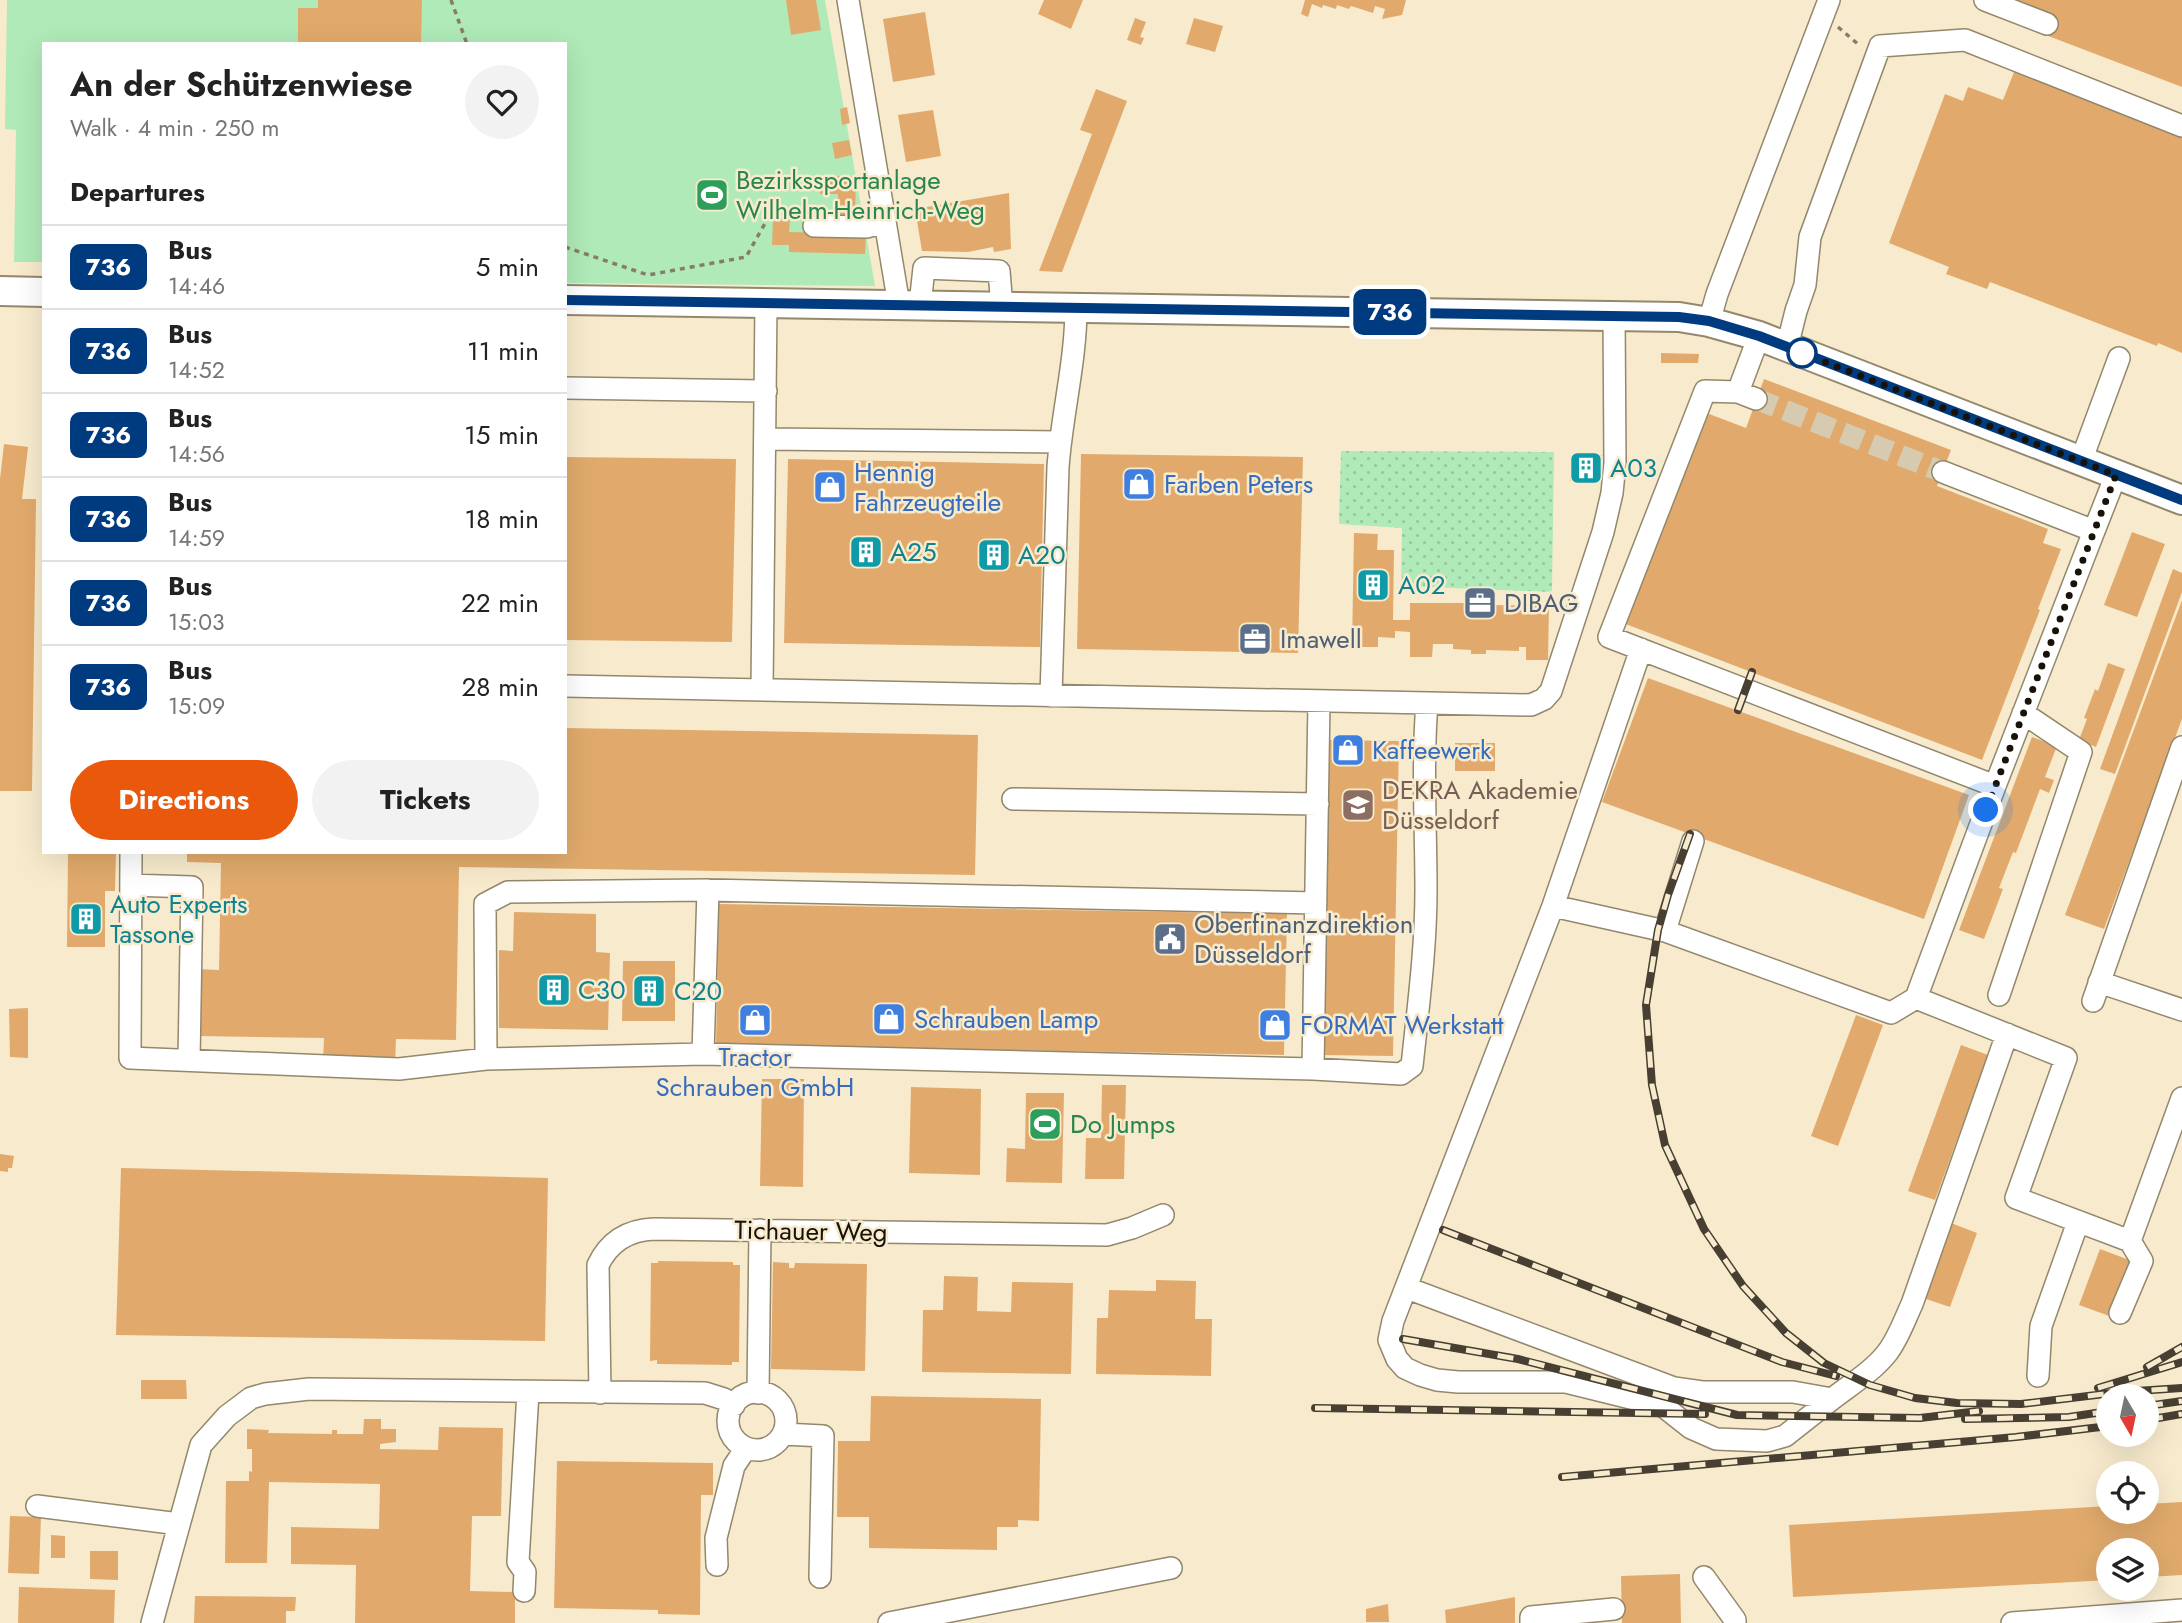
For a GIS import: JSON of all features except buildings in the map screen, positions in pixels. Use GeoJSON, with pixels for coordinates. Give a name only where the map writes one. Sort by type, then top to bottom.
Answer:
{"type":"FeatureCollection","features":[{"type":"Feature","properties":{"kind":"main road"},"geometry":{"type":"LineString","coordinates":[[0,291],[42,292]]}},
{"type":"Feature","properties":{"kind":"main road"},"geometry":{"type":"LineString","coordinates":[[567,300],[1679,317],[1709,321],[1759,336],[2182,500]]}},
{"type":"Feature","properties":{"kind":"street"},"geometry":{"type":"LineString","coordinates":[[848,0],[885,222],[910,305]]}},
{"type":"Feature","properties":{"kind":"street"},"geometry":{"type":"LineString","coordinates":[[1985,0],[2047,24]]}},
{"type":"Feature","properties":{"kind":"street"},"geometry":{"type":"LineString","coordinates":[[1709,321],[1826,8]]}},
{"type":"Feature","properties":{"kind":"street"},"geometry":{"type":"LineString","coordinates":[[1787,347],[1805,285],[1810,237],[1880,46],[1965,40],[2182,126]]}},
{"type":"Feature","properties":{"kind":"street"},"geometry":{"type":"LineString","coordinates":[[814,226],[867,227],[885,222]]}},
{"type":"Feature","properties":{"kind":"street"},"geometry":{"type":"LineString","coordinates":[[762,690],[766,303]]}},
{"type":"Feature","properties":{"kind":"street"},"geometry":{"type":"LineString","coordinates":[[1051,696],[1060,442],[1076,333],[1076,307]]}},
{"type":"Feature","properties":{"kind":"street"},"geometry":{"type":"LineString","coordinates":[[567,686],[1531,705],[1544,699],[1551,691],[1603,533],[1612,493],[1615,463],[1614,314]]}},
{"type":"Feature","properties":{"kind":"street"},"geometry":{"type":"LineString","coordinates":[[1759,336],[1747,396],[1705,391],[1609,637],[1994,786]]}},
{"type":"Feature","properties":{"kind":"street"},"geometry":{"type":"LineString","coordinates":[[2081,461],[2119,358]]}},
{"type":"Feature","properties":{"kind":"street"},"geometry":{"type":"LineString","coordinates":[[567,388],[766,391]]}},
{"type":"Feature","properties":{"kind":"street"},"geometry":{"type":"LineString","coordinates":[[766,439],[1060,442]]}},
{"type":"Feature","properties":{"kind":"street"},"geometry":{"type":"LineString","coordinates":[[1943,472],[2094,531]]}},
{"type":"Feature","properties":{"kind":"street"},"geometry":{"type":"LineString","coordinates":[[1553,906],[1665,931],[1891,1013],[1916,998],[1994,786],[2116,475]]}},
{"type":"Feature","properties":{"kind":"street"},"geometry":{"type":"LineString","coordinates":[[1641,649],[1553,906],[1391,1330],[1392,1348],[1405,1368],[1437,1380],[1458,1382],[1566,1382],[1663,1406],[1702,1434],[1716,1439],[1744,1442],[1767,1441],[1785,1436],[1877,1364],[1897,1336],[1912,1304],[2007,1034]]}},
{"type":"Feature","properties":{"kind":"street"},"geometry":{"type":"LineString","coordinates":[[1313,1069],[1319,701]]}},
{"type":"Feature","properties":{"kind":"street"},"geometry":{"type":"LineString","coordinates":[[131,854],[130,1058],[399,1069],[486,1059],[703,1054],[1313,1069],[1401,1074],[1412,1066],[1424,936],[1424,737],[1427,703]]}},
{"type":"Feature","properties":{"kind":"street"},"geometry":{"type":"LineString","coordinates":[[1999,995],[2081,752],[2023,713]]}},
{"type":"Feature","properties":{"kind":"street"},"geometry":{"type":"LineString","coordinates":[[2182,747],[2096,992],[2182,1010]]}},
{"type":"Feature","properties":{"kind":"street"},"geometry":{"type":"LineString","coordinates":[[1013,799],[1318,804]]}},
{"type":"Feature","properties":{"kind":"street"},"geometry":{"type":"LineString","coordinates":[[1665,931],[1693,841]]}},
{"type":"Feature","properties":{"kind":"street"},"geometry":{"type":"LineString","coordinates":[[131,885],[192,887],[188,1060]]}},
{"type":"Feature","properties":{"kind":"street"},"geometry":{"type":"LineString","coordinates":[[486,1059],[485,904],[508,892],[708,890],[1316,902]]}},
{"type":"Feature","properties":{"kind":"street"},"geometry":{"type":"LineString","coordinates":[[703,1054],[708,890]]}},
{"type":"Feature","properties":{"kind":"street"},"geometry":{"type":"LineString","coordinates":[[1916,998],[2066,1058],[2016,1198],[2130,1241],[2142,1261],[2120,1313]]}},
{"type":"Feature","properties":{"kind":"street"},"geometry":{"type":"LineString","coordinates":[[2130,1241],[2182,1098]]}},
{"type":"Feature","properties":{"kind":"street","name":"Tichauer Weg"},"geometry":{"type":"LineString","coordinates":[[600,1392],[598,1265],[604,1253],[627,1233],[642,1229],[1107,1235],[1163,1215]]}},
{"type":"Feature","properties":{"kind":"street"},"geometry":{"type":"LineString","coordinates":[[2038,1376],[2041,1326],[2078,1222]]}},
{"type":"Feature","properties":{"kind":"street"},"geometry":{"type":"LineString","coordinates":[[758,1393],[760,1230]]}},
{"type":"Feature","properties":{"kind":"street"},"geometry":{"type":"LineString","coordinates":[[1406,1288],[1674,1388],[1702,1392],[1793,1392],[1832,1399]]}},
{"type":"Feature","properties":{"kind":"street"},"geometry":{"type":"LineString","coordinates":[[152,1623],[201,1445],[227,1416],[251,1398],[309,1389],[705,1393],[733,1405]]}},
{"type":"Feature","properties":{"kind":"street"},"geometry":{"type":"LineString","coordinates":[[524,1591],[525,1572],[518,1562],[528,1392]]}},
{"type":"Feature","properties":{"kind":"street"},"geometry":{"type":"LineString","coordinates":[[758,1393],[770,1396],[780,1404],[785,1415],[783,1434],[776,1444],[764,1449],[746,1448],[735,1440],[729,1429],[733,1405],[747,1395],[758,1393]]}},
{"type":"Feature","properties":{"kind":"street"},"geometry":{"type":"LineString","coordinates":[[783,1434],[823,1436],[820,1577]]}},
{"type":"Feature","properties":{"kind":"street"},"geometry":{"type":"LineString","coordinates":[[717,1564],[716,1538],[734,1466],[746,1448]]}},
{"type":"Feature","properties":{"kind":"street"},"geometry":{"type":"LineString","coordinates":[[37,1506],[179,1524]]}},
{"type":"Feature","properties":{"kind":"street"},"geometry":{"type":"LineString","coordinates":[[889,1623],[1171,1568]]}},
{"type":"Feature","properties":{"kind":"street"},"geometry":{"type":"LineString","coordinates":[[1704,1577],[1735,1623]]}},
{"type":"Feature","properties":{"kind":"street"},"geometry":{"type":"LineString","coordinates":[[1531,1623],[1531,1617],[1614,1609]]}},
{"type":"Feature","properties":{"kind":"street"},"geometry":{"type":"LineString","coordinates":[[2012,1623],[2182,1611]]}},
{"type":"Feature","properties":{"kind":"path"},"geometry":{"type":"LineString","coordinates":[[451,0],[466,42]]}},
{"type":"Feature","properties":{"kind":"path"},"geometry":{"type":"LineString","coordinates":[[1826,8],[1874,57]]}},
{"type":"Feature","properties":{"kind":"path"},"geometry":{"type":"LineString","coordinates":[[567,248],[648,275],[746,257],[772,211],[795,212],[814,226]]}},
{"type":"Feature","properties":{"kind":"green space","name":"Bezirkssportanlage Wilhelm-Heinrich-Weg"},"geometry":{"type":"Polygon","coordinates":[[[7,0],[825,0],[875,286],[567,283],[567,42],[42,42],[42,262],[14,262],[16,130],[5,129],[7,0]]]}},
{"type":"Feature","properties":{"kind":"green space"},"geometry":{"type":"Polygon","coordinates":[[[1341,451],[1554,452],[1552,592],[1401,586],[1402,528],[1339,524],[1341,451]]]}},
{"type":"Feature","properties":{"kind":"tunnel"},"geometry":{"type":"LineString","coordinates":[[1756,399],[1943,472]]}},
{"type":"Feature","properties":{"kind":"railway"},"geometry":{"type":"LineString","coordinates":[[1738,710],[1752,672]]}},
{"type":"Feature","properties":{"kind":"railway"},"geometry":{"type":"LineString","coordinates":[[1690,834],[1658,930],[1646,1005],[1652,1085],[1665,1145],[1704,1229],[1743,1286],[1786,1333],[1824,1363],[1870,1385],[1915,1398],[1957,1403],[2021,1404],[2182,1388]]}},
{"type":"Feature","properties":{"kind":"railway"},"geometry":{"type":"LineString","coordinates":[[1443,1230],[1782,1362],[1836,1376]]}},
{"type":"Feature","properties":{"kind":"railway"},"geometry":{"type":"LineString","coordinates":[[1403,1339],[1518,1359],[1737,1415],[1920,1418],[1979,1411]]}},
{"type":"Feature","properties":{"kind":"railway"},"geometry":{"type":"LineString","coordinates":[[2147,1367],[2182,1347]]}},
{"type":"Feature","properties":{"kind":"railway"},"geometry":{"type":"LineString","coordinates":[[2111,1384],[2182,1362]]}},
{"type":"Feature","properties":{"kind":"railway"},"geometry":{"type":"LineString","coordinates":[[2160,1404],[2182,1401]]}},
{"type":"Feature","properties":{"kind":"railway"},"geometry":{"type":"LineString","coordinates":[[1315,1408],[1705,1414]]}},
{"type":"Feature","properties":{"kind":"railway"},"geometry":{"type":"LineString","coordinates":[[1965,1419],[2069,1417],[2096,1413]]}},
{"type":"Feature","properties":{"kind":"railway"},"geometry":{"type":"LineString","coordinates":[[2160,1418],[2182,1414]]}},
{"type":"Feature","properties":{"kind":"railway"},"geometry":{"type":"LineString","coordinates":[[1562,1477],[2096,1428]]}},
{"type":"Feature","properties":{"kind":"bus line","name":"736"},"geometry":{"type":"LineString","coordinates":[[567,300],[1679,317],[1709,321],[1759,336],[2182,500]]}},
{"type":"Feature","properties":{"kind":"place","name":"Bezirkssportanlage Wilhelm-Heinrich-Weg"},"geometry":{"type":"Point","coordinates":[712,195]}},
{"type":"Feature","properties":{"kind":"place","name":"A03"},"geometry":{"type":"Point","coordinates":[1586,468]}},
{"type":"Feature","properties":{"kind":"place","name":"Farben Peters"},"geometry":{"type":"Point","coordinates":[1139,484]}},
{"type":"Feature","properties":{"kind":"place","name":"Hennig Fahrzeugteile"},"geometry":{"type":"Point","coordinates":[830,487]}},
{"type":"Feature","properties":{"kind":"place","name":"A25"},"geometry":{"type":"Point","coordinates":[866,552]}},
{"type":"Feature","properties":{"kind":"place","name":"A20"},"geometry":{"type":"Point","coordinates":[994,555]}},
{"type":"Feature","properties":{"kind":"place","name":"A02"},"geometry":{"type":"Point","coordinates":[1373,585]}},
{"type":"Feature","properties":{"kind":"place","name":"DIBAG"},"geometry":{"type":"Point","coordinates":[1480,603]}},
{"type":"Feature","properties":{"kind":"place","name":"Imawell"},"geometry":{"type":"Point","coordinates":[1255,639]}},
{"type":"Feature","properties":{"kind":"place","name":"Kaffeewerk"},"geometry":{"type":"Point","coordinates":[1348,750]}},
{"type":"Feature","properties":{"kind":"place","name":"DEKRA Akademie Düsseldorf"},"geometry":{"type":"Point","coordinates":[1358,805]}},
{"type":"Feature","properties":{"kind":"place","name":"Auto Experts Tassone"},"geometry":{"type":"Point","coordinates":[86,919]}},
{"type":"Feature","properties":{"kind":"place","name":"Oberfinanzdirektion Düsseldorf"},"geometry":{"type":"Point","coordinates":[1170,939]}},
{"type":"Feature","properties":{"kind":"place","name":"C30"},"geometry":{"type":"Point","coordinates":[554,990]}},
{"type":"Feature","properties":{"kind":"place","name":"C20"},"geometry":{"type":"Point","coordinates":[649,991]}},
{"type":"Feature","properties":{"kind":"place","name":"Schrauben Lamp"},"geometry":{"type":"Point","coordinates":[889,1019]}},
{"type":"Feature","properties":{"kind":"place","name":"Tractor Schrauben GmbH"},"geometry":{"type":"Point","coordinates":[755,1020]}},
{"type":"Feature","properties":{"kind":"place","name":"FORMAT Werkstatt"},"geometry":{"type":"Point","coordinates":[1275,1025]}},
{"type":"Feature","properties":{"kind":"place","name":"Do Jumps"},"geometry":{"type":"Point","coordinates":[1045,1124]}},
{"type":"Feature","properties":{"kind":"route"},"geometry":{"type":"LineString","coordinates":[[1802,353],[2116,475],[1986,810]]}}]}
